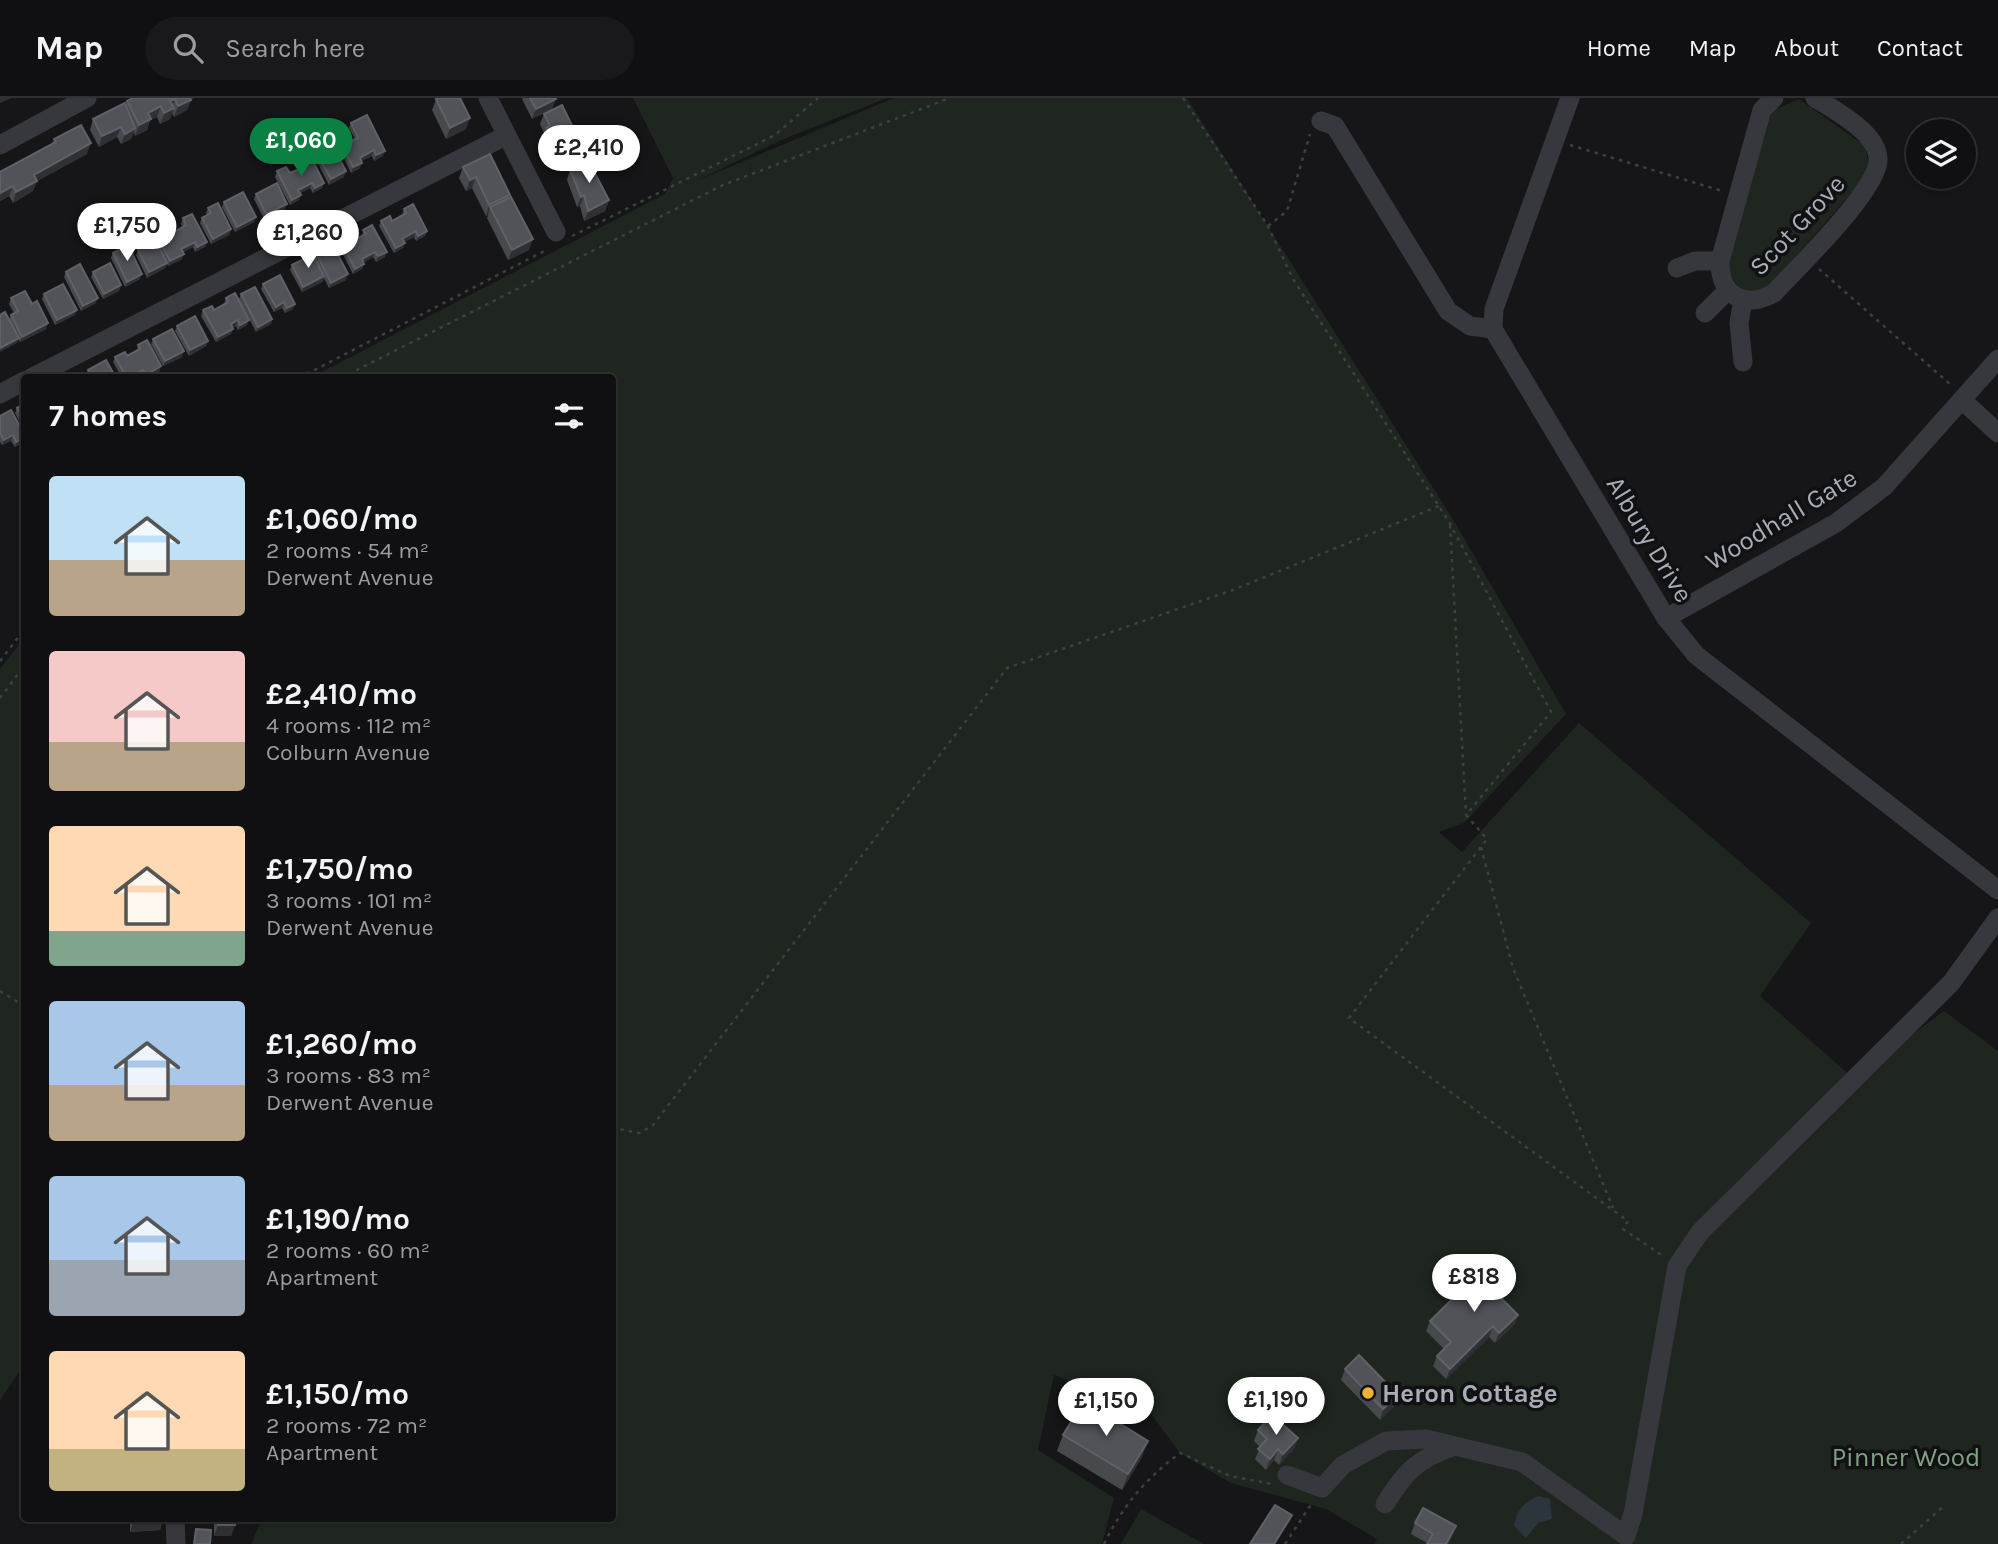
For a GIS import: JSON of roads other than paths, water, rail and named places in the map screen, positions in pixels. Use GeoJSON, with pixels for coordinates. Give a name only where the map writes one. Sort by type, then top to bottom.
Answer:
{"type":"FeatureCollection","features":[{"type":"Feature","properties":{"kind":"street"},"geometry":{"type":"LineString","coordinates":[[0,145],[86,98]]}},
{"type":"Feature","properties":{"kind":"street"},"geometry":{"type":"LineString","coordinates":[[488,98],[555,241]]}},
{"type":"Feature","properties":{"kind":"street","name":"Scot Grove"},"geometry":{"type":"LineString","coordinates":[[1774,98],[1762,110],[1720,261],[1720,278],[1735,296],[1760,301],[1774,293],[1873,182],[1879,158],[1870,138],[1817,98]]}},
{"type":"Feature","properties":{"kind":"street"},"geometry":{"type":"LineString","coordinates":[[1321,121],[1335,126],[1448,311],[1470,326],[1493,329],[1494,309],[1556,140],[1567,99]]}},
{"type":"Feature","properties":{"kind":"street"},"geometry":{"type":"LineString","coordinates":[[39,374],[507,135]]}},
{"type":"Feature","properties":{"kind":"street"},"geometry":{"type":"LineString","coordinates":[[1677,268],[1695,261],[1720,261]]}},
{"type":"Feature","properties":{"kind":"street"},"geometry":{"type":"LineString","coordinates":[[1705,313],[1735,296],[1743,362]]}},
{"type":"Feature","properties":{"kind":"street","name":"Albury Drive"},"geometry":{"type":"LineString","coordinates":[[1493,329],[1666,618],[1696,655],[1998,890]]}},
{"type":"Feature","properties":{"kind":"street","name":"Woodhall Gate"},"geometry":{"type":"LineString","coordinates":[[1666,618],[1836,523],[1884,487],[1998,359]]}},
{"type":"Feature","properties":{"kind":"street"},"geometry":{"type":"LineString","coordinates":[[0,394],[21,383]]}},
{"type":"Feature","properties":{"kind":"street"},"geometry":{"type":"LineString","coordinates":[[1963,398],[1998,433]]}},
{"type":"Feature","properties":{"kind":"street"},"geometry":{"type":"LineString","coordinates":[[1285,1481],[1322,1488],[1343,1465],[1386,1441],[1426,1439],[1522,1462],[1626,1536],[1633,1514],[1677,1266],[1700,1232],[1951,983],[1998,918]]}},
{"type":"Feature","properties":{"kind":"street"},"geometry":{"type":"LineString","coordinates":[[1385,1504],[1401,1477],[1428,1454],[1456,1445]]}},
{"type":"Feature","properties":{"kind":"street"},"geometry":{"type":"LineString","coordinates":[[175,1522],[176,1544]]}},
{"type":"Feature","properties":{"kind":"place","name":"Heron Cottage"},"geometry":{"type":"Point","coordinates":[1368,1393]}},
{"type":"Feature","properties":{"kind":"park label","name":"Pinner Wood"},"geometry":{"type":"Point","coordinates":[1906,1457]}}]}
